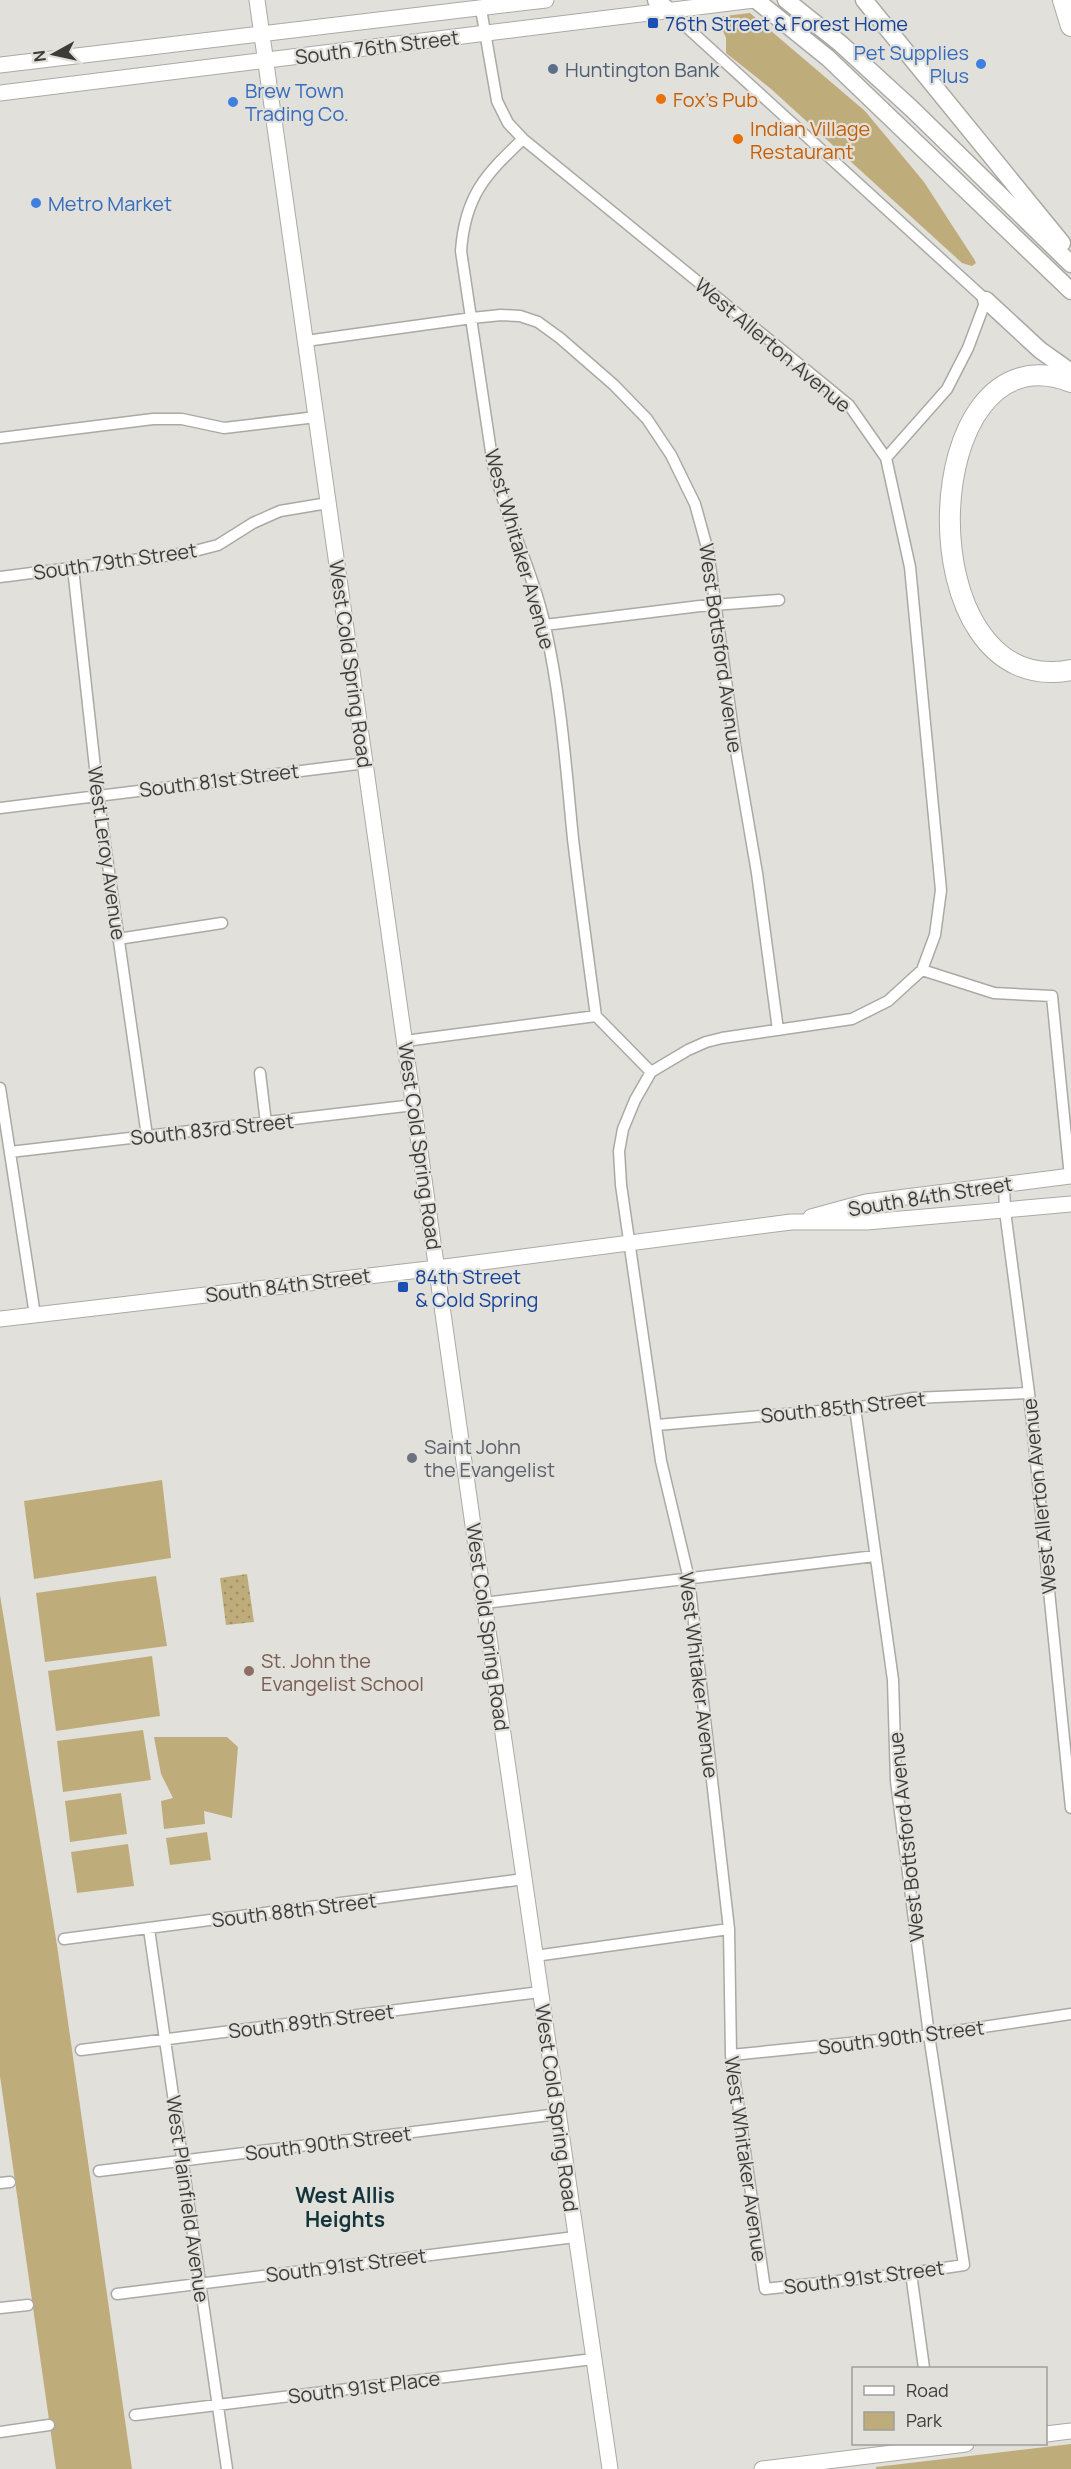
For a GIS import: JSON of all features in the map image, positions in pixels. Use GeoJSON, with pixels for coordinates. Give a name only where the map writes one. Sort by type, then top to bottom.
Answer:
{"type":"FeatureCollection","features":[{"type":"Feature","properties":{"kind":"highway"},"geometry":{"type":"LineString","coordinates":[[1063,0],[1071,26]]}},
{"type":"Feature","properties":{"kind":"highway"},"geometry":{"type":"LineString","coordinates":[[1071,382],[1043,376],[1024,377],[1002,388],[980,410],[961,442],[955,461],[951,486],[950,524],[951,547],[960,586],[974,619],[990,643],[1005,659],[1032,671],[1052,673],[1071,670]]}},
{"type":"Feature","properties":{"kind":"main road"},"geometry":{"type":"LineString","coordinates":[[656,0],[669,11]]}},
{"type":"Feature","properties":{"kind":"main road"},"geometry":{"type":"LineString","coordinates":[[755,0],[828,58],[1071,291]]}},
{"type":"Feature","properties":{"kind":"main road"},"geometry":{"type":"LineString","coordinates":[[786,0],[841,44],[912,109],[1071,264]]}},
{"type":"Feature","properties":{"kind":"main road"},"geometry":{"type":"LineString","coordinates":[[864,0],[1071,256]]}},
{"type":"Feature","properties":{"kind":"main road"},"geometry":{"type":"LineString","coordinates":[[986,300],[1040,350],[1071,372]]}},
{"type":"Feature","properties":{"kind":"street","name":"West Cold Spring Road"},"geometry":{"type":"LineString","coordinates":[[257,0],[484,1603],[610,2469]]}},
{"type":"Feature","properties":{"kind":"street","name":"South 76th Street"},"geometry":{"type":"LineString","coordinates":[[0,65],[546,0]]}},
{"type":"Feature","properties":{"kind":"street","name":"South 76th Street"},"geometry":{"type":"LineString","coordinates":[[0,93],[755,0]]}},
{"type":"Feature","properties":{"kind":"street","name":"West Allerton Avenue"},"geometry":{"type":"LineString","coordinates":[[481,9],[497,101],[508,123],[523,139],[849,405],[886,459],[910,567],[941,890],[935,934],[922,970]]}},
{"type":"Feature","properties":{"kind":"street"},"geometry":{"type":"LineString","coordinates":[[669,11],[986,300],[968,348],[947,389],[886,459]]}},
{"type":"Feature","properties":{"kind":"street"},"geometry":{"type":"LineString","coordinates":[[343,24],[346,51]]}},
{"type":"Feature","properties":{"kind":"street","name":"West Whitaker Avenue"},"geometry":{"type":"LineString","coordinates":[[523,139],[482,181],[470,202],[463,226],[461,251],[495,473],[545,625],[560,710],[596,1016]]}},
{"type":"Feature","properties":{"kind":"street","name":"West Bottsford Avenue"},"geometry":{"type":"LineString","coordinates":[[306,341],[472,318],[520,316],[537,322],[614,385],[647,420],[671,455],[695,504],[708,551],[735,745],[757,873],[778,1030]]}},
{"type":"Feature","properties":{"kind":"street"},"geometry":{"type":"LineString","coordinates":[[0,438],[153,419],[182,419],[224,428],[315,417]]}},
{"type":"Feature","properties":{"kind":"street","name":"South 79th Street"},"geometry":{"type":"LineString","coordinates":[[0,577],[187,553],[218,545],[253,523],[280,511],[328,503]]}},
{"type":"Feature","properties":{"kind":"street","name":"West Leroy Avenue"},"geometry":{"type":"LineString","coordinates":[[73,568],[98,795],[147,1136]]}},
{"type":"Feature","properties":{"kind":"street"},"geometry":{"type":"LineString","coordinates":[[545,625],[780,600]]}},
{"type":"Feature","properties":{"kind":"street","name":"South 81st Street"},"geometry":{"type":"LineString","coordinates":[[0,808],[366,763]]}},
{"type":"Feature","properties":{"kind":"street"},"geometry":{"type":"LineString","coordinates":[[118,939],[222,923]]}},
{"type":"Feature","properties":{"kind":"street"},"geometry":{"type":"LineString","coordinates":[[405,1041],[596,1016],[651,1072],[706,1042],[852,1019],[888,1000],[922,970],[994,993],[1052,996],[1070,1177]]}},
{"type":"Feature","properties":{"kind":"street","name":"West Whitaker Avenue"},"geometry":{"type":"LineString","coordinates":[[651,1072],[635,1100],[623,1129],[619,1151],[621,1185],[661,1461],[690,1579],[729,1929],[731,2055],[765,2289]]}},
{"type":"Feature","properties":{"kind":"street"},"geometry":{"type":"LineString","coordinates":[[260,1073],[266,1123]]}},
{"type":"Feature","properties":{"kind":"street"},"geometry":{"type":"LineString","coordinates":[[0,1088],[35,1315]]}},
{"type":"Feature","properties":{"kind":"street","name":"South 83rd Street"},"geometry":{"type":"LineString","coordinates":[[10,1152],[414,1106]]}},
{"type":"Feature","properties":{"kind":"street","name":"South 84th Street"},"geometry":{"type":"LineString","coordinates":[[791,1222],[866,1202],[1070,1177]]}},
{"type":"Feature","properties":{"kind":"street","name":"West Allerton Avenue"},"geometry":{"type":"LineString","coordinates":[[1004,1184],[1005,1211],[1029,1393],[1071,1808]]}},
{"type":"Feature","properties":{"kind":"street","name":"South 84th Street"},"geometry":{"type":"LineString","coordinates":[[0,1319],[437,1268],[791,1222],[867,1222],[1071,1204]]}},
{"type":"Feature","properties":{"kind":"street","name":"South 85th Street"},"geometry":{"type":"LineString","coordinates":[[657,1425],[855,1408],[914,1398],[1029,1393]]}},
{"type":"Feature","properties":{"kind":"street","name":"West Bottsford Avenue"},"geometry":{"type":"LineString","coordinates":[[855,1408],[892,1680],[896,1782],[929,2035],[964,2265]]}},
{"type":"Feature","properties":{"kind":"street"},"geometry":{"type":"LineString","coordinates":[[484,1603],[875,1556]]}},
{"type":"Feature","properties":{"kind":"street","name":"South 88th Street"},"geometry":{"type":"LineString","coordinates":[[64,1939],[126,1929],[148,1929],[524,1879]]}},
{"type":"Feature","properties":{"kind":"street","name":"West Plainfield Avenue"},"geometry":{"type":"LineString","coordinates":[[148,1929],[227,2469]]}},
{"type":"Feature","properties":{"kind":"street"},"geometry":{"type":"LineString","coordinates":[[535,1956],[729,1929]]}},
{"type":"Feature","properties":{"kind":"street","name":"South 89th Street"},"geometry":{"type":"LineString","coordinates":[[81,2050],[540,1992]]}},
{"type":"Feature","properties":{"kind":"street","name":"South 90th Street"},"geometry":{"type":"LineString","coordinates":[[731,2055],[929,2035],[1071,2014]]}},
{"type":"Feature","properties":{"kind":"street","name":"South 90th Street"},"geometry":{"type":"LineString","coordinates":[[99,2171],[558,2114]]}},
{"type":"Feature","properties":{"kind":"street","name":"South 91st Street"},"geometry":{"type":"LineString","coordinates":[[117,2294],[575,2237]]}},
{"type":"Feature","properties":{"kind":"street","name":"South 91st Street"},"geometry":{"type":"LineString","coordinates":[[765,2289],[964,2265]]}},
{"type":"Feature","properties":{"kind":"street"},"geometry":{"type":"LineString","coordinates":[[911,2273],[924,2367]]}},
{"type":"Feature","properties":{"kind":"street"},"geometry":{"type":"LineString","coordinates":[[0,2308],[28,2305]]}},
{"type":"Feature","properties":{"kind":"street","name":"South 91st Place"},"geometry":{"type":"LineString","coordinates":[[135,2415],[593,2359]]}},
{"type":"Feature","properties":{"kind":"street"},"geometry":{"type":"LineString","coordinates":[[0,2432],[49,2426]]}},
{"type":"Feature","properties":{"kind":"street"},"geometry":{"type":"LineString","coordinates":[[1047,2434],[1071,2431]]}},
{"type":"Feature","properties":{"kind":"street"},"geometry":{"type":"LineString","coordinates":[[762,2469],[935,2445]]}},
{"type":"Feature","properties":{"kind":"green space"},"geometry":{"type":"Polygon","coordinates":[[[750,13],[865,111],[924,182],[976,263],[972,266],[962,263],[770,88],[726,53],[726,38],[717,17],[750,13]]]}},
{"type":"Feature","properties":{"kind":"green space"},"geometry":{"type":"Polygon","coordinates":[[[162,1480],[171,1558],[34,1579],[24,1501],[162,1480]]]}},
{"type":"Feature","properties":{"kind":"green space"},"geometry":{"type":"Polygon","coordinates":[[[247,1574],[254,1622],[226,1625],[220,1578],[247,1574]]]}},
{"type":"Feature","properties":{"kind":"green space"},"geometry":{"type":"Polygon","coordinates":[[[156,1576],[167,1646],[45,1662],[36,1593],[156,1576]]]}},
{"type":"Feature","properties":{"kind":"green space"},"geometry":{"type":"Polygon","coordinates":[[[0,1595],[57,1945],[132,2469],[56,2469],[0,2076],[0,1595]]]}},
{"type":"Feature","properties":{"kind":"green space"},"geometry":{"type":"Polygon","coordinates":[[[152,1656],[160,1716],[56,1731],[48,1671],[152,1656]]]}},
{"type":"Feature","properties":{"kind":"green space"},"geometry":{"type":"Polygon","coordinates":[[[143,1730],[151,1780],[63,1792],[57,1741],[143,1730]]]}},
{"type":"Feature","properties":{"kind":"green space"},"geometry":{"type":"Polygon","coordinates":[[[154,1737],[227,1737],[238,1747],[232,1818],[204,1811],[205,1824],[164,1829],[161,1801],[173,1798],[161,1774],[154,1737]]]}},
{"type":"Feature","properties":{"kind":"green space"},"geometry":{"type":"Polygon","coordinates":[[[121,1793],[127,1834],[70,1842],[65,1801],[121,1793]]]}},
{"type":"Feature","properties":{"kind":"green space"},"geometry":{"type":"Polygon","coordinates":[[[207,1832],[211,1860],[170,1865],[166,1838],[207,1832]]]}},
{"type":"Feature","properties":{"kind":"green space"},"geometry":{"type":"Polygon","coordinates":[[[128,1844],[134,1886],[77,1893],[71,1852],[128,1844]]]}},
{"type":"Feature","properties":{"kind":"green space"},"geometry":{"type":"Polygon","coordinates":[[[1071,2444],[1071,2469],[876,2469],[876,2467],[1071,2444]]]}},
{"type":"Feature","properties":{"kind":"place","name":"76th Street & Forest Home"},"geometry":{"type":"Point","coordinates":[653,23]}},
{"type":"Feature","properties":{"kind":"place","name":"Pet Supplies Plus"},"geometry":{"type":"Point","coordinates":[981,64]}},
{"type":"Feature","properties":{"kind":"place","name":"Huntington Bank"},"geometry":{"type":"Point","coordinates":[553,69]}},
{"type":"Feature","properties":{"kind":"place","name":"Fox’s Pub"},"geometry":{"type":"Point","coordinates":[661,99]}},
{"type":"Feature","properties":{"kind":"place","name":"Brew Town Trading Co."},"geometry":{"type":"Point","coordinates":[233,102]}},
{"type":"Feature","properties":{"kind":"place","name":"Indian Village Restaurant"},"geometry":{"type":"Point","coordinates":[738,139]}},
{"type":"Feature","properties":{"kind":"place","name":"Metro Market"},"geometry":{"type":"Point","coordinates":[36,203]}},
{"type":"Feature","properties":{"kind":"place","name":"84th Street & Cold Spring"},"geometry":{"type":"Point","coordinates":[403,1287]}},
{"type":"Feature","properties":{"kind":"place","name":"Saint John the Evangelist"},"geometry":{"type":"Point","coordinates":[412,1458]}},
{"type":"Feature","properties":{"kind":"place","name":"St. John the Evangelist School"},"geometry":{"type":"Point","coordinates":[249,1671]}},
{"type":"Feature","properties":{"kind":"district","name":"West Allis Heights"},"geometry":{"type":"Point","coordinates":[345,2207]}}]}
